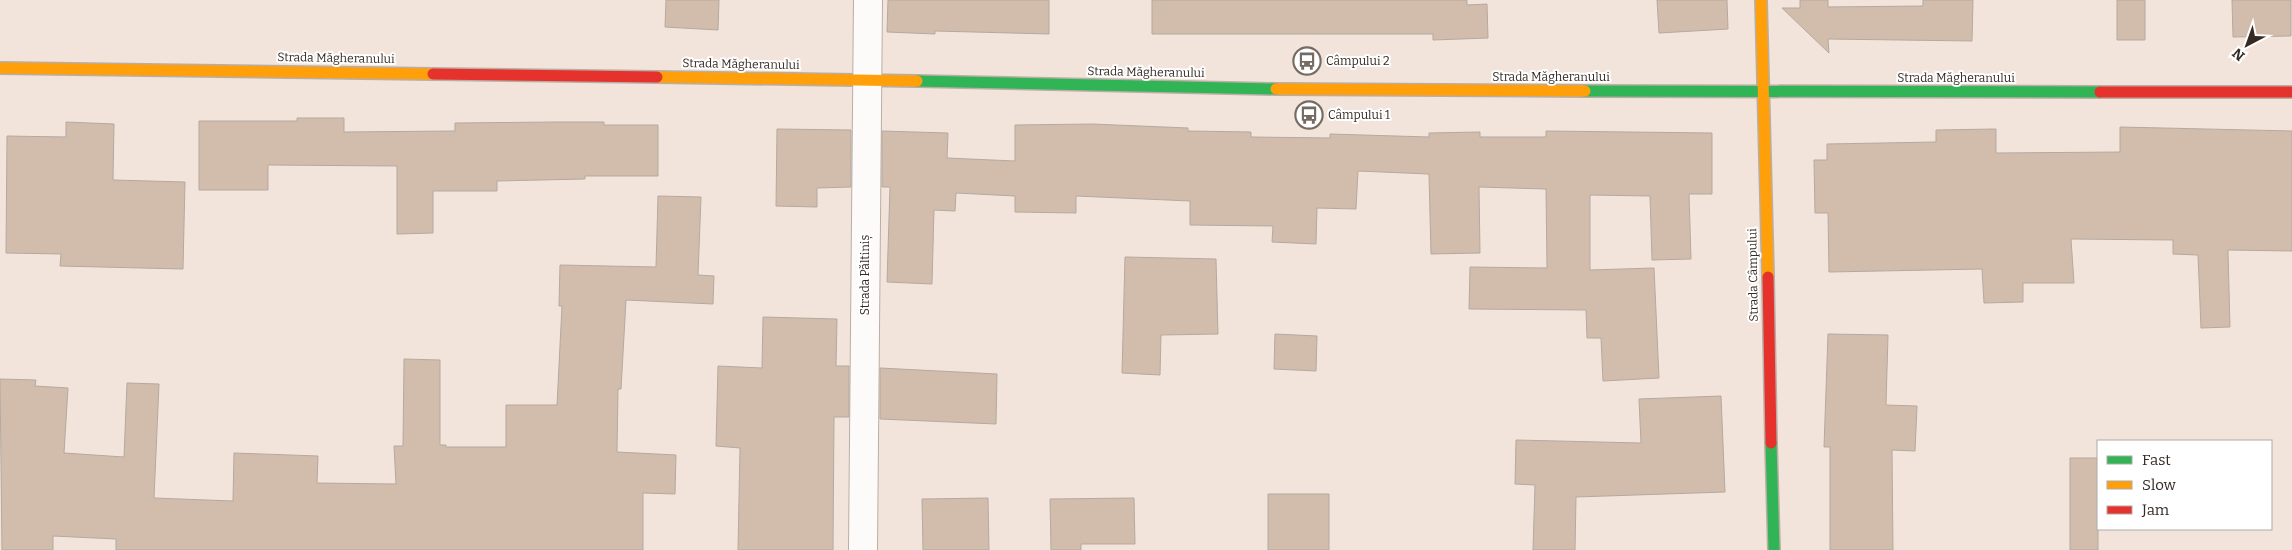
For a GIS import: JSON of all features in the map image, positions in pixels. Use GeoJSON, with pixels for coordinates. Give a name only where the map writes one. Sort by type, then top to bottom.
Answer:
{"type":"FeatureCollection","features":[{"type":"Feature","properties":{"kind":"street","name":"Strada Păltiniș"},"geometry":{"type":"LineString","coordinates":[[863,550],[868,0]]}},
{"type":"Feature","properties":{"kind":"street","name":"Strada Câmpului"},"geometry":{"type":"LineString","coordinates":[[1761,0],[1774,550]]}},
{"type":"Feature","properties":{"kind":"street","name":"Strada Măgheranului"},"geometry":{"type":"LineString","coordinates":[[0,68],[867,80],[1302,90],[2292,92]]}},
{"type":"Feature","properties":{"kind":"building"},"geometry":{"type":"Polygon","coordinates":[[[666,0],[719,0],[718,30],[665,27],[666,0]]]}},
{"type":"Feature","properties":{"kind":"building"},"geometry":{"type":"Polygon","coordinates":[[[888,0],[1049,0],[1049,34],[935,31],[935,34],[887,32],[888,0]]]}},
{"type":"Feature","properties":{"kind":"building"},"geometry":{"type":"Polygon","coordinates":[[[1152,0],[1467,0],[1467,5],[1487,4],[1488,38],[1433,40],[1433,34],[1152,34],[1152,0]]]}},
{"type":"Feature","properties":{"kind":"building"},"geometry":{"type":"Polygon","coordinates":[[[1657,0],[1727,0],[1728,29],[1659,33],[1657,0]]]}},
{"type":"Feature","properties":{"kind":"building"},"geometry":{"type":"Polygon","coordinates":[[[1800,0],[1828,0],[1828,7],[1923,6],[1923,0],[1973,0],[1972,41],[1828,39],[1829,53],[1782,8],[1800,8],[1800,0]]]}},
{"type":"Feature","properties":{"kind":"building"},"geometry":{"type":"Polygon","coordinates":[[[2117,0],[2145,0],[2145,40],[2117,40],[2117,0]]]}},
{"type":"Feature","properties":{"kind":"building"},"geometry":{"type":"Polygon","coordinates":[[[2232,0],[2291,0],[2291,36],[2233,37],[2232,0]]]}},
{"type":"Feature","properties":{"kind":"building"},"geometry":{"type":"Polygon","coordinates":[[[297,118],[344,118],[344,132],[455,131],[455,123],[604,122],[604,125],[658,125],[658,176],[585,176],[585,179],[497,181],[497,191],[433,191],[433,233],[397,234],[397,166],[268,165],[268,190],[199,190],[199,121],[297,121],[297,118]]]}},
{"type":"Feature","properties":{"kind":"building"},"geometry":{"type":"Polygon","coordinates":[[[66,122],[114,124],[113,180],[185,182],[183,269],[60,266],[61,254],[6,253],[7,136],[66,137],[66,122]]]}},
{"type":"Feature","properties":{"kind":"building"},"geometry":{"type":"Polygon","coordinates":[[[1092,124],[1188,128],[1188,131],[1251,132],[1251,137],[1330,138],[1330,134],[1429,137],[1429,133],[1480,132],[1480,137],[1546,137],[1546,131],[1712,133],[1712,194],[1689,194],[1691,259],[1652,260],[1650,196],[1590,195],[1590,270],[1654,268],[1659,378],[1603,381],[1601,338],[1587,338],[1586,310],[1469,309],[1470,267],[1547,268],[1546,189],[1479,187],[1480,253],[1431,254],[1429,174],[1358,171],[1356,209],[1317,208],[1316,244],[1272,242],[1273,226],[1190,225],[1190,201],[1076,196],[1076,213],[1015,212],[1015,196],[956,193],[955,211],[934,210],[932,284],[887,282],[890,187],[882,187],[882,131],[948,133],[947,158],[1015,161],[1015,125],[1092,124]]]}},
{"type":"Feature","properties":{"kind":"building"},"geometry":{"type":"Polygon","coordinates":[[[2120,127],[2292,131],[2292,251],[2228,250],[2230,327],[2201,328],[2198,255],[2173,254],[2173,240],[2071,239],[2074,283],[2023,283],[2023,302],[1984,303],[1982,269],[1829,272],[1828,213],[1815,213],[1814,160],[1827,160],[1827,144],[1936,142],[1936,130],[1996,129],[1996,153],[2120,152],[2120,127]]]}},
{"type":"Feature","properties":{"kind":"building"},"geometry":{"type":"Polygon","coordinates":[[[777,129],[851,130],[851,187],[817,188],[817,207],[776,206],[777,129]]]}},
{"type":"Feature","properties":{"kind":"building"},"geometry":{"type":"Polygon","coordinates":[[[658,196],[701,197],[698,275],[714,276],[713,304],[626,300],[621,389],[618,389],[617,452],[676,455],[675,494],[643,493],[643,550],[116,550],[116,539],[53,536],[53,550],[2,550],[0,379],[36,380],[35,386],[68,388],[64,453],[124,457],[127,383],[159,384],[154,498],[233,501],[234,453],[318,456],[317,483],[396,484],[394,446],[403,446],[404,359],[440,360],[440,445],[446,445],[446,447],[506,447],[506,405],[557,405],[562,306],[559,306],[560,265],[656,267],[658,196]]]}},
{"type":"Feature","properties":{"kind":"building"},"geometry":{"type":"Polygon","coordinates":[[[1125,257],[1216,259],[1218,334],[1161,335],[1160,375],[1122,373],[1125,257]]]}},
{"type":"Feature","properties":{"kind":"building"},"geometry":{"type":"Polygon","coordinates":[[[763,317],[837,319],[836,366],[849,366],[849,417],[834,417],[833,550],[738,550],[740,448],[716,446],[718,366],[762,368],[763,317]]]}},
{"type":"Feature","properties":{"kind":"building"},"geometry":{"type":"Polygon","coordinates":[[[1275,334],[1317,336],[1316,371],[1274,369],[1275,334]]]}},
{"type":"Feature","properties":{"kind":"building"},"geometry":{"type":"Polygon","coordinates":[[[1828,334],[1888,335],[1886,405],[1917,406],[1915,451],[1892,450],[1893,550],[1830,550],[1830,447],[1824,447],[1828,334]]]}},
{"type":"Feature","properties":{"kind":"building"},"geometry":{"type":"Polygon","coordinates":[[[880,368],[997,374],[996,424],[880,419],[880,368]]]}},
{"type":"Feature","properties":{"kind":"building"},"geometry":{"type":"Polygon","coordinates":[[[1721,396],[1725,492],[1576,497],[1575,550],[1533,550],[1535,485],[1515,484],[1516,440],[1641,443],[1639,399],[1721,396]]]}},
{"type":"Feature","properties":{"kind":"building"},"geometry":{"type":"Polygon","coordinates":[[[2070,458],[2097,458],[2098,550],[2070,550],[2070,458]]]}},
{"type":"Feature","properties":{"kind":"building"},"geometry":{"type":"Polygon","coordinates":[[[1268,494],[1329,494],[1329,550],[1268,550],[1268,494]]]}},
{"type":"Feature","properties":{"kind":"building"},"geometry":{"type":"Polygon","coordinates":[[[988,498],[989,550],[923,550],[922,499],[988,498]]]}},
{"type":"Feature","properties":{"kind":"building"},"geometry":{"type":"Polygon","coordinates":[[[1134,498],[1135,544],[1081,544],[1081,550],[1051,550],[1050,499],[1134,498]]]}},
{"type":"Feature","properties":{"kind":"traffic: fast"},"geometry":{"type":"LineString","coordinates":[[917,81],[1276,89]]}},
{"type":"Feature","properties":{"kind":"traffic: fast"},"geometry":{"type":"LineString","coordinates":[[1585,91],[2100,92]]}},
{"type":"Feature","properties":{"kind":"traffic: fast"},"geometry":{"type":"LineString","coordinates":[[1771,443],[1774,550]]}},
{"type":"Feature","properties":{"kind":"traffic: slow"},"geometry":{"type":"LineString","coordinates":[[1761,0],[1768,277]]}},
{"type":"Feature","properties":{"kind":"traffic: slow"},"geometry":{"type":"LineString","coordinates":[[0,68],[433,74]]}},
{"type":"Feature","properties":{"kind":"traffic: slow"},"geometry":{"type":"LineString","coordinates":[[657,77],[917,81]]}},
{"type":"Feature","properties":{"kind":"traffic: slow"},"geometry":{"type":"LineString","coordinates":[[1276,89],[1585,91]]}},
{"type":"Feature","properties":{"kind":"traffic: jam"},"geometry":{"type":"LineString","coordinates":[[433,74],[657,77]]}},
{"type":"Feature","properties":{"kind":"traffic: jam"},"geometry":{"type":"LineString","coordinates":[[2100,92],[2292,92]]}},
{"type":"Feature","properties":{"kind":"traffic: jam"},"geometry":{"type":"LineString","coordinates":[[1768,277],[1771,443]]}},
{"type":"Feature","properties":{"kind":"place","name":"Câmpului 2"},"geometry":{"type":"Point","coordinates":[1307,61]}},
{"type":"Feature","properties":{"kind":"place","name":"Câmpului 1"},"geometry":{"type":"Point","coordinates":[1309,115]}}]}
